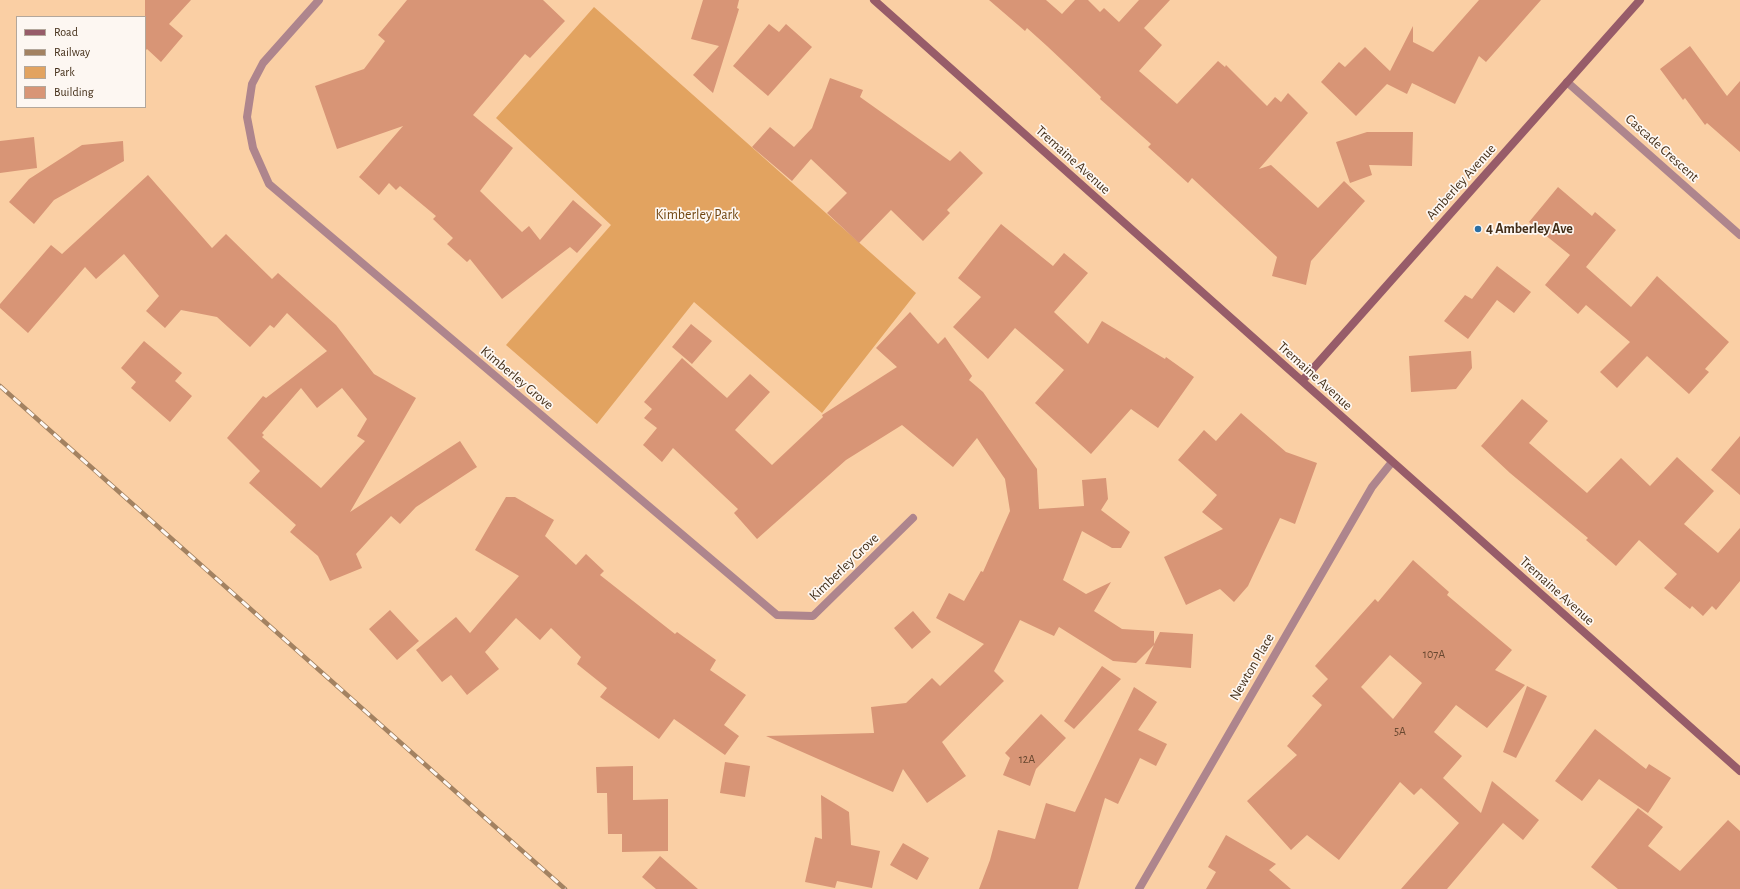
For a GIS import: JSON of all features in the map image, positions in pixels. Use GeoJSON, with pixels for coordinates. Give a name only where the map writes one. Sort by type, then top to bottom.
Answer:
{"type":"FeatureCollection","features":[{"type":"Feature","properties":{"kind":"main road","name":"Tremaine Avenue"},"geometry":{"type":"LineString","coordinates":[[874,0],[1740,771]]}},
{"type":"Feature","properties":{"kind":"main road","name":"Amberley Avenue"},"geometry":{"type":"LineString","coordinates":[[1302,381],[1640,0]]}},
{"type":"Feature","properties":{"kind":"street","name":"Kimberley Grove"},"geometry":{"type":"LineString","coordinates":[[319,0],[263,63],[252,84],[247,117],[253,148],[269,184],[777,615],[813,616],[913,518]]}},
{"type":"Feature","properties":{"kind":"street","name":"Cascade Crescent"},"geometry":{"type":"LineString","coordinates":[[1567,82],[1740,235]]}},
{"type":"Feature","properties":{"kind":"street","name":"Newton Place"},"geometry":{"type":"LineString","coordinates":[[1139,889],[1372,487],[1392,462]]}},
{"type":"Feature","properties":{"kind":"green space","name":"Kimberley Park"},"geometry":{"type":"Polygon","coordinates":[[[594,7],[916,293],[822,413],[694,302],[597,424],[506,345],[611,225],[496,118],[594,7]]]}},
{"type":"Feature","properties":{"kind":"building"},"geometry":{"type":"Polygon","coordinates":[[[145,0],[191,0],[169,24],[183,36],[161,62],[147,49],[146,50],[145,0]]]}},
{"type":"Feature","properties":{"kind":"building"},"geometry":{"type":"Polygon","coordinates":[[[407,0],[543,0],[565,21],[530,58],[525,54],[473,115],[513,148],[480,191],[522,232],[529,226],[540,240],[573,200],[602,225],[577,253],[570,247],[502,299],[470,259],[467,262],[447,244],[453,238],[433,219],[436,216],[400,186],[396,190],[389,183],[379,195],[359,177],[403,126],[337,149],[315,86],[364,69],[385,41],[378,35],[407,0]]]}},
{"type":"Feature","properties":{"kind":"building"},"geometry":{"type":"Polygon","coordinates":[[[703,0],[739,0],[737,8],[739,9],[713,93],[693,75],[719,46],[691,39],[703,0]]]}},
{"type":"Feature","properties":{"kind":"building"},"geometry":{"type":"Polygon","coordinates":[[[989,0],[1046,0],[1062,14],[1075,0],[1088,0],[1100,12],[1104,8],[1119,22],[1139,0],[1170,0],[1144,28],[1162,45],[1139,71],[1177,104],[1218,61],[1225,67],[1226,65],[1267,106],[1275,97],[1281,102],[1288,93],[1308,113],[1259,169],[1271,165],[1318,208],[1344,181],[1365,201],[1311,261],[1306,285],[1272,276],[1277,257],[1192,178],[1188,183],[1148,147],[1151,144],[1100,99],[1101,97],[1027,28],[1025,31],[989,0]]]}},
{"type":"Feature","properties":{"kind":"building"},"geometry":{"type":"Polygon","coordinates":[[[1479,0],[1541,0],[1486,62],[1479,56],[1455,104],[1412,83],[1407,94],[1387,84],[1356,116],[1321,82],[1339,62],[1345,67],[1365,47],[1390,71],[1413,26],[1413,42],[1433,52],[1479,0]]]}},
{"type":"Feature","properties":{"kind":"building"},"geometry":{"type":"Polygon","coordinates":[[[769,24],[779,32],[786,24],[812,47],[768,96],[733,66],[769,24]]]}},
{"type":"Feature","properties":{"kind":"building"},"geometry":{"type":"Polygon","coordinates":[[[1690,46],[1727,96],[1740,81],[1740,152],[1707,123],[1705,125],[1685,98],[1683,100],[1660,69],[1690,46]]]}},
{"type":"Feature","properties":{"kind":"building"},"geometry":{"type":"Polygon","coordinates":[[[830,78],[863,90],[860,97],[950,161],[960,151],[983,173],[947,210],[950,213],[923,241],[891,210],[859,243],[827,213],[847,193],[811,159],[792,181],[752,147],[770,127],[794,147],[812,128],[830,78]]]}},
{"type":"Feature","properties":{"kind":"building"},"geometry":{"type":"Polygon","coordinates":[[[1367,132],[1413,132],[1412,166],[1369,165],[1372,175],[1350,183],[1336,142],[1367,132]]]}},
{"type":"Feature","properties":{"kind":"building"},"geometry":{"type":"Polygon","coordinates":[[[34,137],[37,168],[0,173],[0,141],[34,137]]]}},
{"type":"Feature","properties":{"kind":"building"},"geometry":{"type":"Polygon","coordinates":[[[123,141],[124,161],[54,200],[34,224],[9,202],[29,179],[82,145],[123,141]]]}},
{"type":"Feature","properties":{"kind":"building"},"geometry":{"type":"Polygon","coordinates":[[[148,175],[212,248],[226,234],[272,279],[278,273],[336,325],[374,374],[416,398],[350,512],[460,441],[477,467],[416,507],[400,524],[391,516],[356,554],[362,568],[330,581],[318,556],[290,532],[296,525],[249,483],[260,471],[227,438],[263,396],[266,398],[327,351],[287,313],[274,328],[270,325],[250,347],[217,317],[181,310],[165,328],[146,311],[159,296],[124,254],[96,279],[85,267],[28,333],[0,308],[0,304],[51,245],[62,254],[148,175]],[[301,388],[262,433],[264,435],[262,437],[321,488],[365,441],[357,436],[367,419],[342,388],[317,408],[301,388]]]}},
{"type":"Feature","properties":{"kind":"building"},"geometry":{"type":"Polygon","coordinates":[[[1558,187],[1592,216],[1595,212],[1616,230],[1586,267],[1631,307],[1657,276],[1729,342],[1705,369],[1709,372],[1689,394],[1647,356],[1617,388],[1600,372],[1630,342],[1586,305],[1578,314],[1545,285],[1570,255],[1529,222],[1558,187]]]}},
{"type":"Feature","properties":{"kind":"building"},"geometry":{"type":"Polygon","coordinates":[[[1001,224],[1053,266],[1064,253],[1088,273],[1054,312],[1088,344],[1102,321],[1165,359],[1166,357],[1194,377],[1158,428],[1131,409],[1091,454],[1035,403],[1064,370],[1015,328],[988,359],[953,327],[981,297],[958,278],[1001,224]]]}},
{"type":"Feature","properties":{"kind":"building"},"geometry":{"type":"Polygon","coordinates":[[[1497,266],[1531,292],[1514,313],[1497,300],[1468,339],[1444,321],[1465,295],[1472,299],[1497,266]]]}},
{"type":"Feature","properties":{"kind":"building"},"geometry":{"type":"Polygon","coordinates":[[[910,312],[938,344],[945,337],[972,376],[969,380],[983,392],[1037,469],[1039,509],[1084,506],[1082,480],[1106,478],[1108,499],[1101,510],[1130,532],[1121,548],[1112,548],[1082,531],[1063,580],[1086,594],[1111,582],[1094,611],[1122,629],[1154,631],[1154,644],[1160,632],[1193,634],[1191,668],[1145,664],[1154,645],[1136,663],[1113,661],[1059,627],[1054,636],[1020,620],[994,671],[1004,681],[942,742],[966,776],[927,803],[903,769],[893,792],[766,736],[874,733],[871,707],[906,703],[932,678],[940,686],[984,644],[936,618],[949,593],[964,601],[981,571],[983,572],[1010,511],[1005,479],[977,438],[953,467],[902,425],[846,460],[757,539],[734,513],[738,509],[673,448],[662,462],[643,445],[657,428],[644,418],[652,409],[644,402],[682,358],[727,398],[750,374],[770,392],[735,430],[772,465],[823,417],[822,415],[897,367],[876,348],[910,312]]]}},
{"type":"Feature","properties":{"kind":"building"},"geometry":{"type":"Polygon","coordinates":[[[691,324],[712,341],[692,364],[672,347],[691,324]]]}},
{"type":"Feature","properties":{"kind":"building"},"geometry":{"type":"Polygon","coordinates":[[[144,341],[182,373],[175,381],[192,396],[170,422],[131,388],[136,382],[121,368],[144,341]]]}},
{"type":"Feature","properties":{"kind":"building"},"geometry":{"type":"Polygon","coordinates":[[[1471,351],[1472,368],[1456,389],[1411,392],[1409,356],[1471,351]]]}},
{"type":"Feature","properties":{"kind":"building"},"geometry":{"type":"Polygon","coordinates":[[[1522,399],[1548,421],[1529,443],[1587,493],[1621,458],[1650,486],[1677,457],[1714,491],[1684,524],[1718,553],[1740,528],[1740,581],[1716,610],[1712,606],[1703,616],[1692,606],[1690,609],[1664,588],[1677,574],[1639,540],[1616,566],[1586,540],[1588,538],[1510,473],[1481,446],[1522,399]]]}},
{"type":"Feature","properties":{"kind":"building"},"geometry":{"type":"Polygon","coordinates":[[[1241,413],[1286,452],[1317,463],[1295,524],[1280,518],[1248,586],[1234,602],[1220,589],[1186,605],[1164,557],[1223,529],[1202,512],[1217,495],[1178,460],[1204,430],[1216,441],[1241,413]]]}},
{"type":"Feature","properties":{"kind":"building"},"geometry":{"type":"Polygon","coordinates":[[[1740,436],[1740,495],[1711,470],[1740,436]]]}},
{"type":"Feature","properties":{"kind":"building"},"geometry":{"type":"Polygon","coordinates":[[[506,497],[515,497],[554,520],[545,536],[576,565],[586,554],[604,571],[600,575],[675,634],[677,632],[716,660],[710,670],[746,695],[724,725],[739,736],[725,755],[674,719],[659,739],[600,697],[607,688],[577,664],[581,657],[551,628],[540,640],[516,618],[485,652],[499,669],[467,695],[451,675],[442,682],[416,650],[456,617],[470,633],[519,576],[475,550],[506,497]]]}},
{"type":"Feature","properties":{"kind":"building"},"geometry":{"type":"Polygon","coordinates":[[[1413,560],[1449,592],[1447,595],[1512,650],[1495,670],[1525,685],[1487,728],[1456,705],[1434,732],[1462,756],[1443,778],[1481,813],[1492,781],[1539,820],[1523,840],[1503,823],[1447,889],[1401,889],[1459,823],[1421,788],[1414,795],[1400,782],[1339,860],[1307,835],[1291,850],[1247,801],[1297,755],[1287,746],[1322,705],[1312,696],[1328,679],[1315,666],[1375,599],[1378,602],[1413,560]],[[1390,655],[1361,687],[1393,719],[1422,683],[1390,655]]]}},
{"type":"Feature","properties":{"kind":"building"},"geometry":{"type":"Polygon","coordinates":[[[390,610],[419,641],[397,660],[369,629],[390,610]]]}},
{"type":"Feature","properties":{"kind":"building"},"geometry":{"type":"Polygon","coordinates":[[[913,611],[931,632],[912,649],[894,628],[913,611]]]}},
{"type":"Feature","properties":{"kind":"building"},"geometry":{"type":"Polygon","coordinates":[[[1102,666],[1121,679],[1074,729],[1064,721],[1102,666]]]}},
{"type":"Feature","properties":{"kind":"building"},"geometry":{"type":"Polygon","coordinates":[[[1527,686],[1547,696],[1516,758],[1503,752],[1527,686]]]}},
{"type":"Feature","properties":{"kind":"building"},"geometry":{"type":"Polygon","coordinates":[[[1134,687],[1157,702],[1138,730],[1167,744],[1156,766],[1140,758],[1118,804],[1105,798],[1078,889],[979,889],[990,860],[998,830],[1035,839],[1046,803],[1075,812],[1134,687]]]}},
{"type":"Feature","properties":{"kind":"building"},"geometry":{"type":"Polygon","coordinates":[[[1041,714],[1066,738],[1036,769],[1030,786],[1003,775],[1010,758],[1005,753],[1041,714]]]}},
{"type":"Feature","properties":{"kind":"building"},"geometry":{"type":"Polygon","coordinates":[[[1595,729],[1646,769],[1649,764],[1671,778],[1648,813],[1599,779],[1582,801],[1555,781],[1595,729]]]}},
{"type":"Feature","properties":{"kind":"building"},"geometry":{"type":"Polygon","coordinates":[[[725,762],[750,766],[745,797],[720,793],[725,762]]]}},
{"type":"Feature","properties":{"kind":"building"},"geometry":{"type":"Polygon","coordinates":[[[633,766],[633,800],[668,799],[668,851],[622,852],[622,834],[608,834],[607,793],[597,793],[596,767],[633,766]]]}},
{"type":"Feature","properties":{"kind":"building"},"geometry":{"type":"Polygon","coordinates":[[[821,795],[849,812],[851,845],[880,851],[872,888],[837,881],[835,888],[805,882],[815,837],[822,839],[821,795]]]}},
{"type":"Feature","properties":{"kind":"building"},"geometry":{"type":"Polygon","coordinates":[[[1638,808],[1663,827],[1648,846],[1680,871],[1728,820],[1740,831],[1740,889],[1618,889],[1591,867],[1638,808]]]}},
{"type":"Feature","properties":{"kind":"building"},"geometry":{"type":"Polygon","coordinates":[[[1226,835],[1276,864],[1269,870],[1291,889],[1206,889],[1216,872],[1208,867],[1226,835]]]}},
{"type":"Feature","properties":{"kind":"building"},"geometry":{"type":"Polygon","coordinates":[[[903,843],[929,858],[917,880],[890,865],[903,843]]]}},
{"type":"Feature","properties":{"kind":"building"},"geometry":{"type":"Polygon","coordinates":[[[660,856],[698,889],[656,889],[642,877],[660,856]]]}},
{"type":"Feature","properties":{"kind":"railway"},"geometry":{"type":"LineString","coordinates":[[0,386],[565,889]]}},
{"type":"Feature","properties":{"kind":"place","name":"4 Amberley Ave"},"geometry":{"type":"Point","coordinates":[1478,229]}}]}
